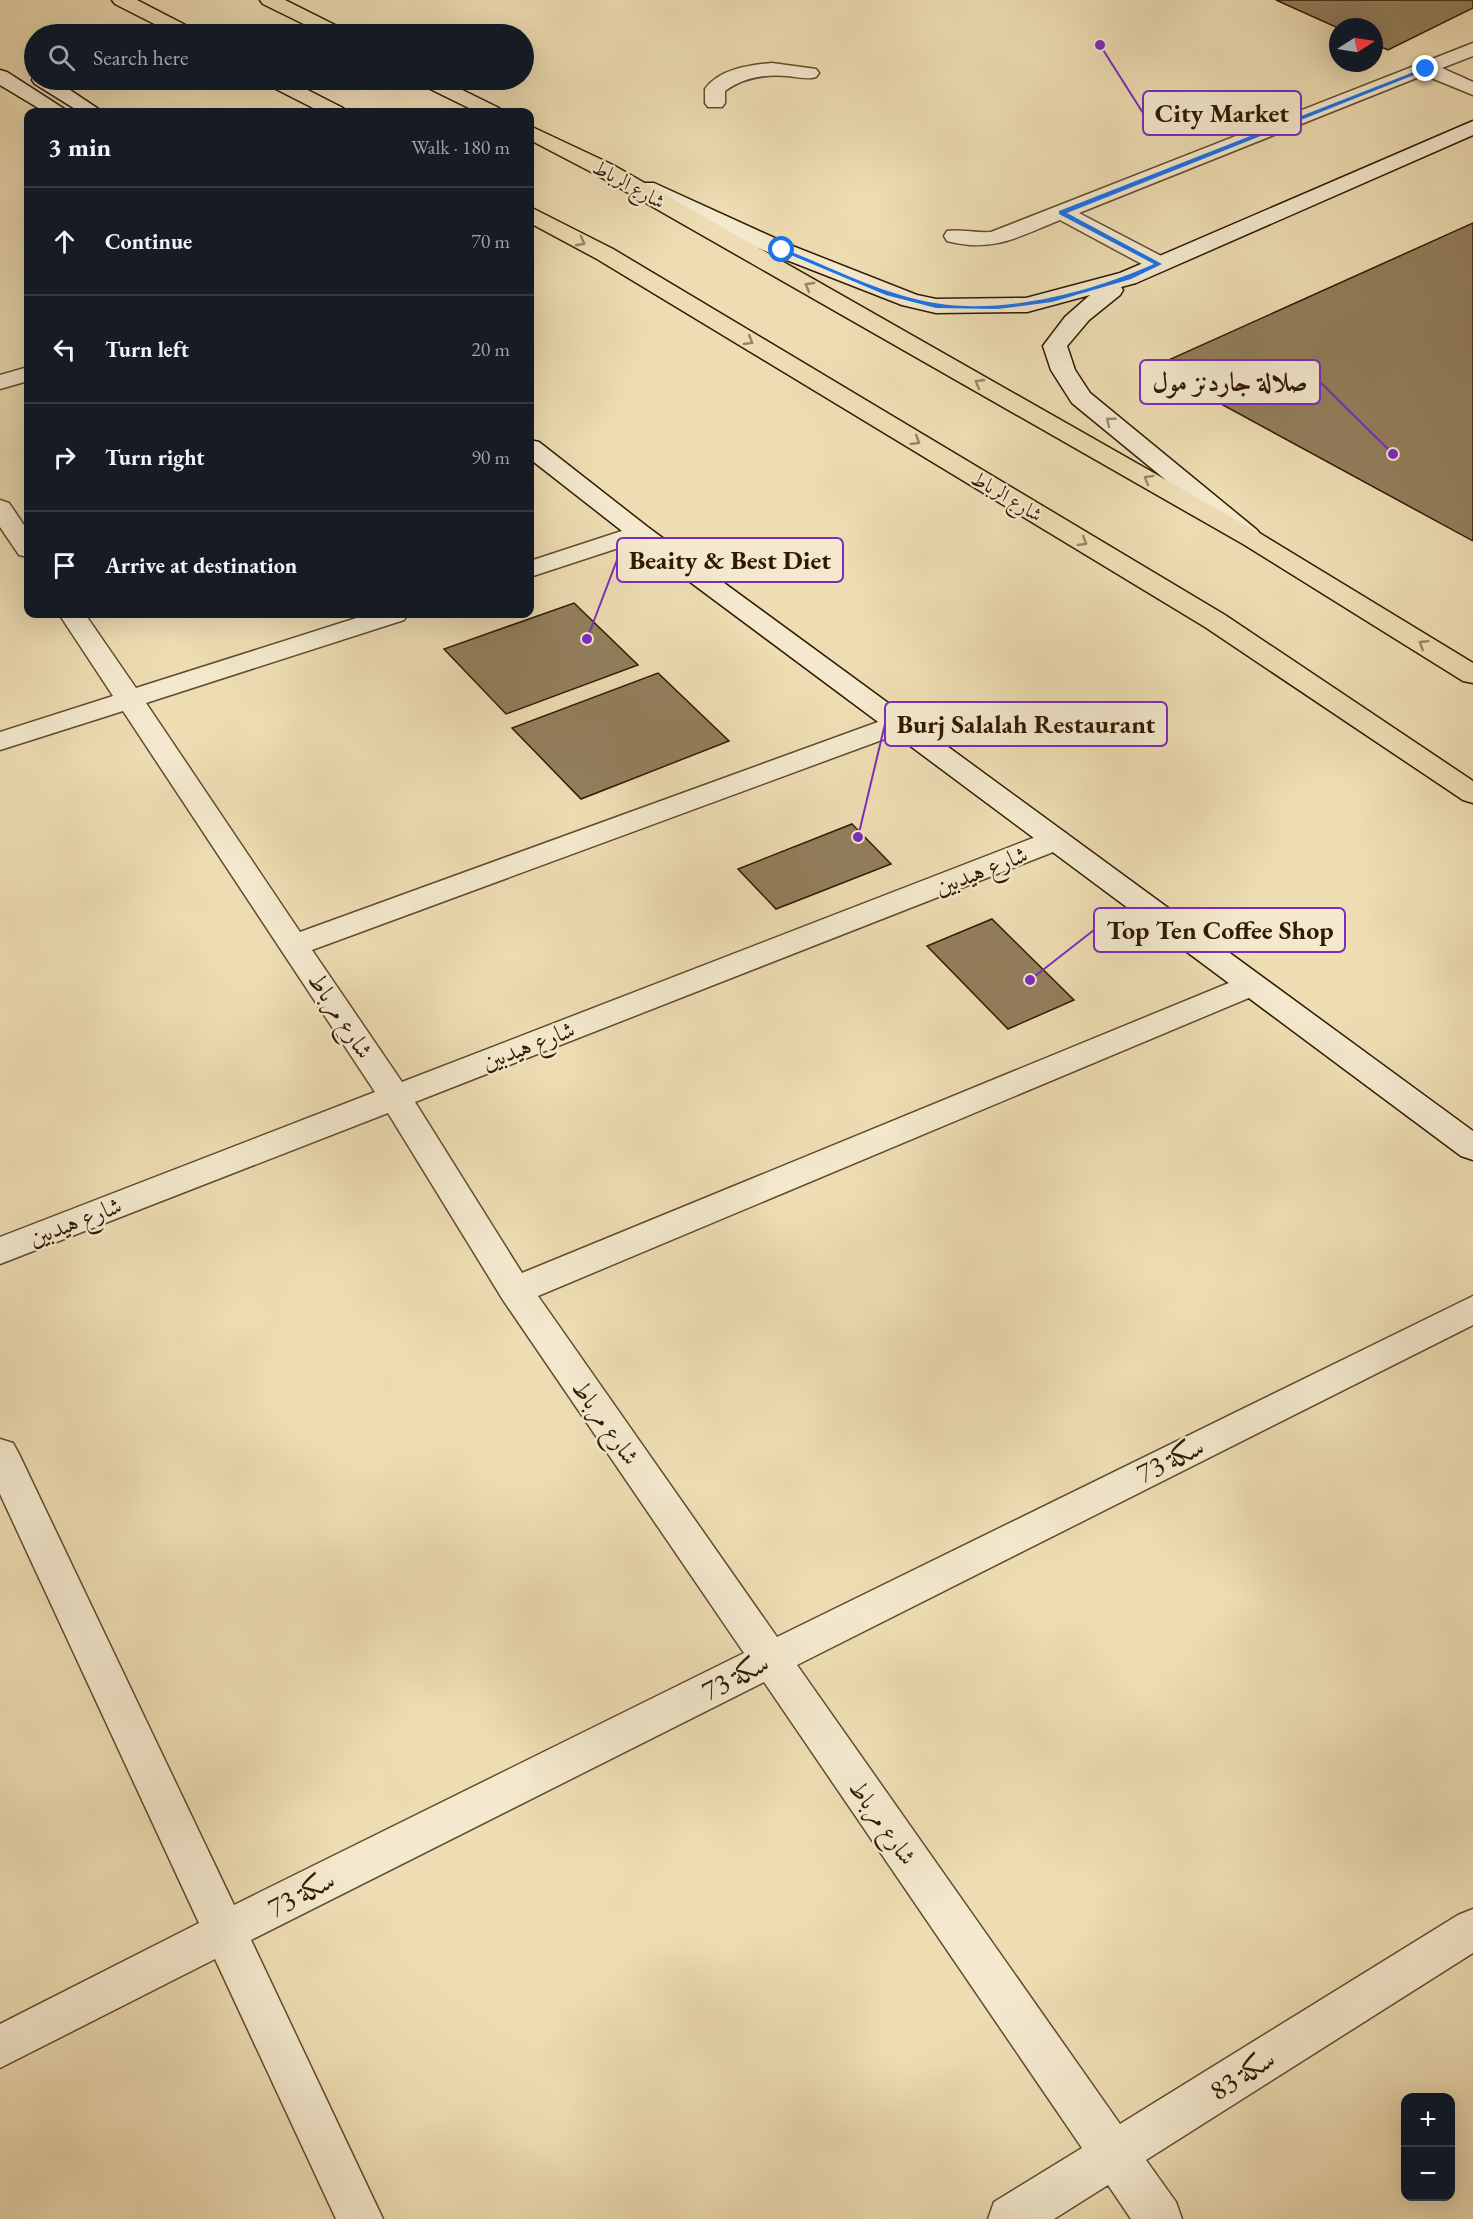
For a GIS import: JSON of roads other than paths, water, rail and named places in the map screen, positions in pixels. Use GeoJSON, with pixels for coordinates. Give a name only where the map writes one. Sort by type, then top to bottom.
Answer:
{"type":"FeatureCollection","features":[{"type":"Feature","properties":{"kind":"highway"},"geometry":{"type":"LineString","coordinates":[[122,0],[169,24]]}},
{"type":"Feature","properties":{"kind":"highway"},"geometry":{"type":"LineString","coordinates":[[270,0],[318,24]]}},
{"type":"Feature","properties":{"kind":"highway"},"geometry":{"type":"LineString","coordinates":[[293,90],[328,108]]}},
{"type":"Feature","properties":{"kind":"highway"},"geometry":{"type":"LineString","coordinates":[[447,90],[484,108]]}},
{"type":"Feature","properties":{"kind":"highway","name":"شارع الرباط"},"geometry":{"type":"LineString","coordinates":[[534,134],[605,170],[1252,539],[1473,675]]}},
{"type":"Feature","properties":{"kind":"highway","name":"شارع الرباط"},"geometry":{"type":"LineString","coordinates":[[534,216],[615,260],[1215,621],[1473,794]]}},
{"type":"Feature","properties":{"kind":"street"},"geometry":{"type":"LineString","coordinates":[[955,236],[970,240],[988,240],[1473,49]]}},
{"type":"Feature","properties":{"kind":"street"},"geometry":{"type":"LineString","coordinates":[[0,55],[24,69]]}},
{"type":"Feature","properties":{"kind":"street"},"geometry":{"type":"LineString","coordinates":[[715,103],[715,89],[725,81],[741,74],[783,68],[809,73]]}},
{"type":"Feature","properties":{"kind":"street"},"geometry":{"type":"LineString","coordinates":[[1426,69],[1473,89]]}},
{"type":"Feature","properties":{"kind":"street"},"geometry":{"type":"LineString","coordinates":[[0,76],[52,108]]}},
{"type":"Feature","properties":{"kind":"street"},"geometry":{"type":"LineString","coordinates":[[58,90],[87,108]]}},
{"type":"Feature","properties":{"kind":"street"},"geometry":{"type":"LineString","coordinates":[[605,170],[792,254],[889,293],[936,306],[1027,305],[1128,278],[1473,127]]}},
{"type":"Feature","properties":{"kind":"street"},"geometry":{"type":"LineString","coordinates":[[1061,212],[1159,264]]}},
{"type":"Feature","properties":{"kind":"street"},"geometry":{"type":"LineString","coordinates":[[1128,278],[1079,314],[1063,330],[1054,346],[1063,370],[1081,398],[1252,539]]}},
{"type":"Feature","properties":{"kind":"street"},"geometry":{"type":"LineString","coordinates":[[0,382],[24,375]]}},
{"type":"Feature","properties":{"kind":"street"},"geometry":{"type":"LineString","coordinates":[[534,450],[640,533],[1473,1148]]}},
{"type":"Feature","properties":{"kind":"street"},"geometry":{"type":"LineString","coordinates":[[0,508],[24,543]]}},
{"type":"Feature","properties":{"kind":"street"},"geometry":{"type":"LineString","coordinates":[[534,568],[640,533]]}},
{"type":"Feature","properties":{"kind":"street","name":"شارع مرباط"},"geometry":{"type":"LineString","coordinates":[[75,618],[132,700],[395,1097],[515,1291],[1159,2219]]}},
{"type":"Feature","properties":{"kind":"street"},"geometry":{"type":"LineString","coordinates":[[0,741],[383,618]]}},
{"type":"Feature","properties":{"kind":"street"},"geometry":{"type":"LineString","coordinates":[[294,945],[899,724]]}},
{"type":"Feature","properties":{"kind":"street","name":"شارع هيدبين"},"geometry":{"type":"LineString","coordinates":[[0,1251],[1056,840]]}},
{"type":"Feature","properties":{"kind":"street"},"geometry":{"type":"LineString","coordinates":[[515,1291],[1252,985]]}},
{"type":"Feature","properties":{"kind":"street","name":"سكة 73"},"geometry":{"type":"LineString","coordinates":[[0,2048],[224,1932],[1473,1309]]}},
{"type":"Feature","properties":{"kind":"street"},"geometry":{"type":"LineString","coordinates":[[0,1454],[360,2219]]}},
{"type":"Feature","properties":{"kind":"street","name":"سكة 83"},"geometry":{"type":"LineString","coordinates":[[1011,2219],[1473,1929]]}},
{"type":"Feature","properties":{"kind":"place","name":"City Market"},"geometry":{"type":"Point","coordinates":[1100,45]}},
{"type":"Feature","properties":{"kind":"place","name":"صلالة جاردنز مول"},"geometry":{"type":"Point","coordinates":[1393,454]}},
{"type":"Feature","properties":{"kind":"place","name":"Beaity & Best Diet"},"geometry":{"type":"Point","coordinates":[587,639]}},
{"type":"Feature","properties":{"kind":"place","name":"Burj Salalah Restaurant"},"geometry":{"type":"Point","coordinates":[858,837]}},
{"type":"Feature","properties":{"kind":"place","name":"Top Ten Coffee Shop"},"geometry":{"type":"Point","coordinates":[1030,980]}}]}
